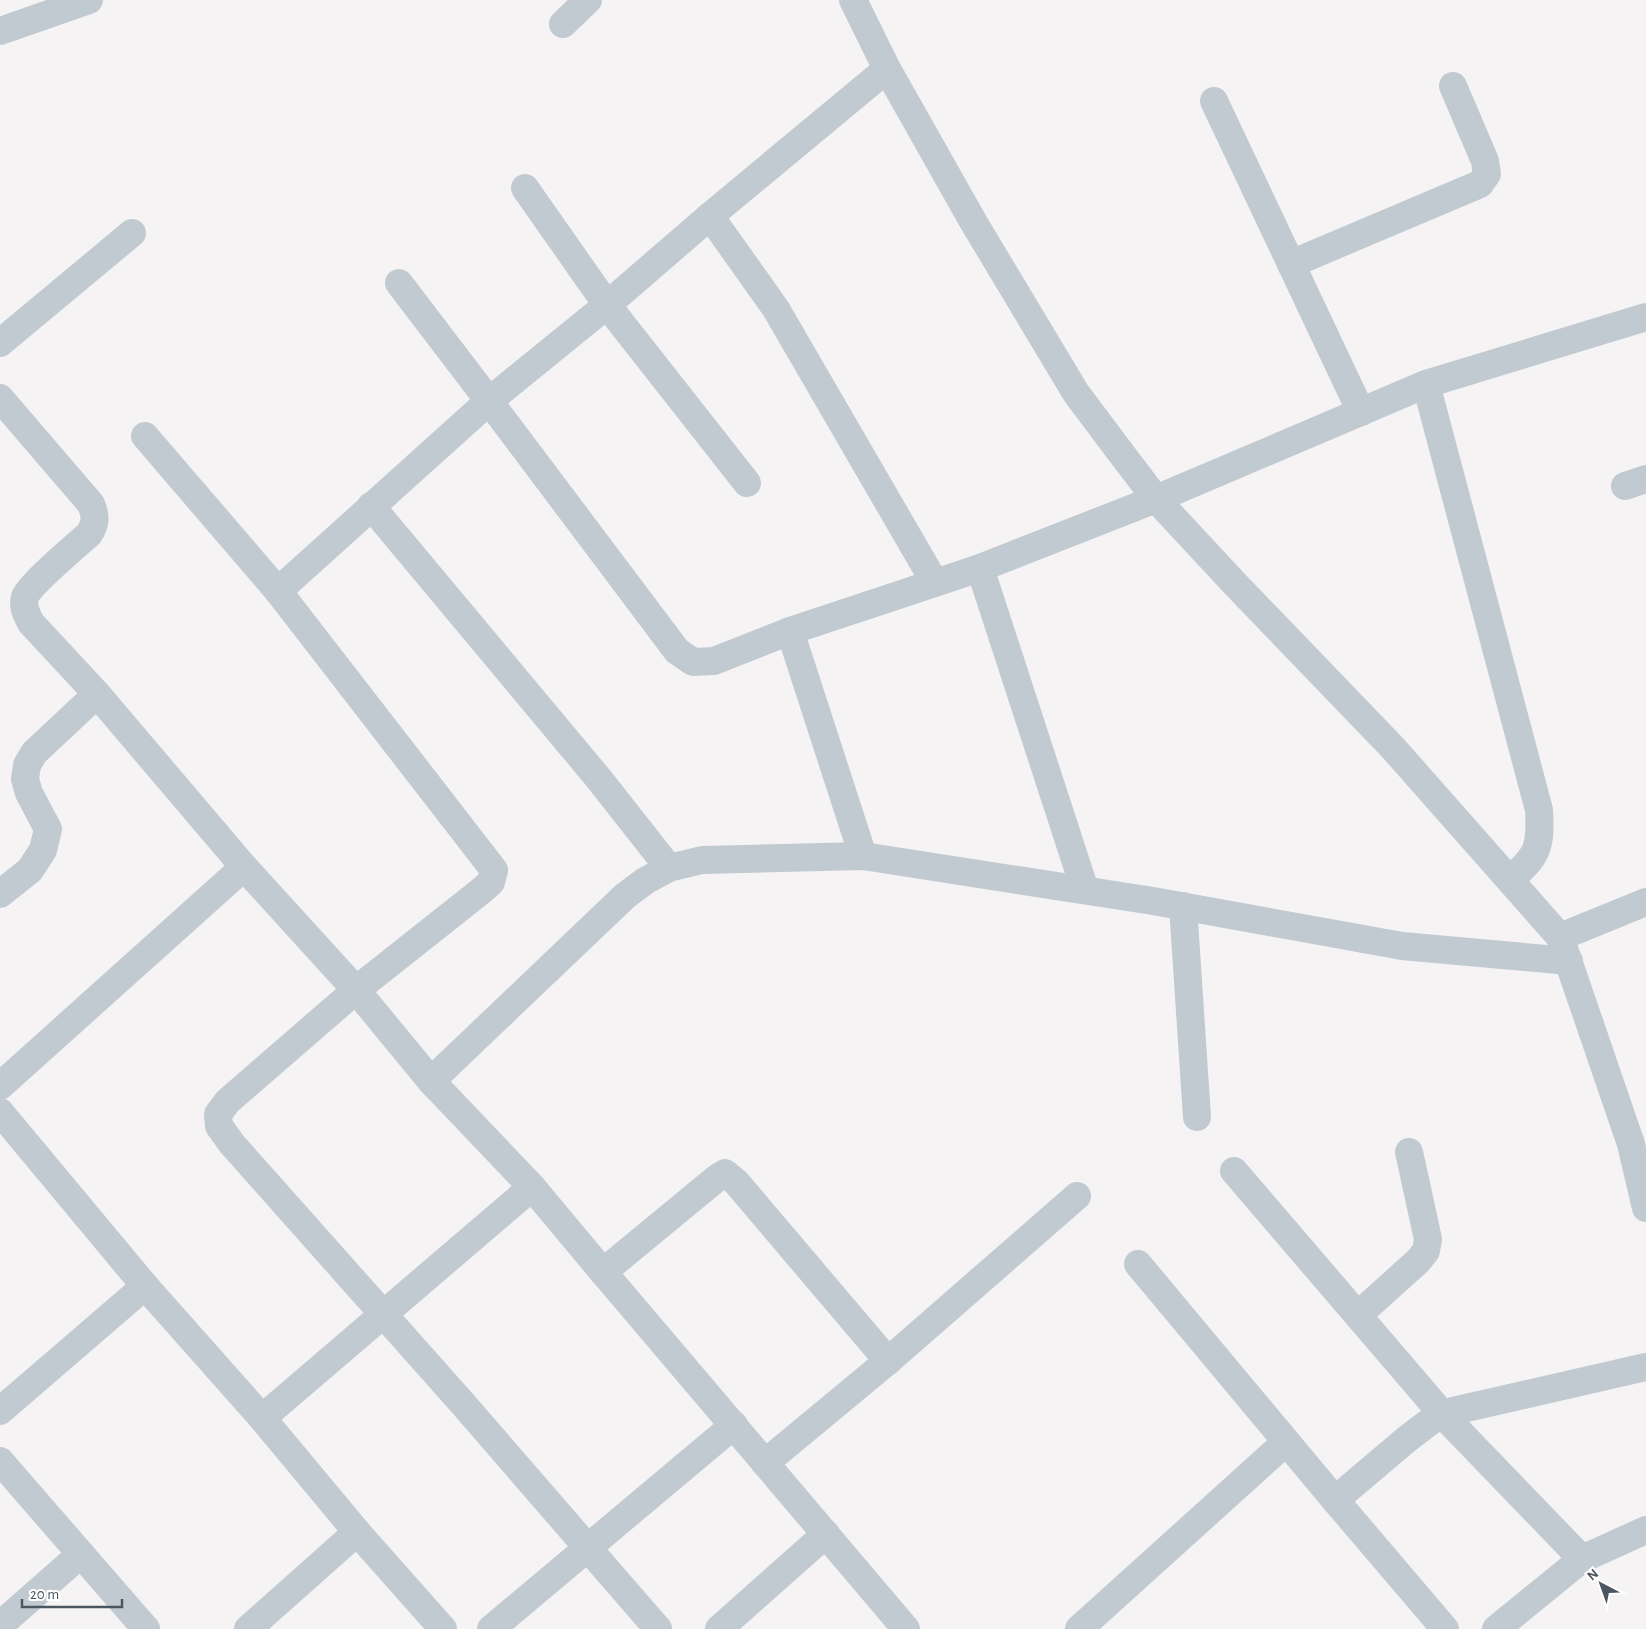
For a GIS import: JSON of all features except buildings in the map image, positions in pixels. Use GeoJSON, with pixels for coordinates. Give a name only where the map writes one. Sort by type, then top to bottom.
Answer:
{"type":"FeatureCollection","features":[{"type":"Feature","properties":{"kind":"street"},"geometry":{"type":"LineString","coordinates":[[0,31],[42,8],[89,0]]}},
{"type":"Feature","properties":{"kind":"street"},"geometry":{"type":"LineString","coordinates":[[563,24],[588,0]]}},
{"type":"Feature","properties":{"kind":"street"},"geometry":{"type":"LineString","coordinates":[[853,0],[887,69],[974,223],[1076,393],[1156,499],[1393,748],[1510,880],[1565,949],[1639,1138],[1646,1208]]}},
{"type":"Feature","properties":{"kind":"street"},"geometry":{"type":"LineString","coordinates":[[278,591],[489,401],[607,305],[710,216],[887,69]]}},
{"type":"Feature","properties":{"kind":"street"},"geometry":{"type":"LineString","coordinates":[[1291,264],[1480,184],[1487,174],[1485,161],[1453,86]]}},
{"type":"Feature","properties":{"kind":"street"},"geometry":{"type":"LineString","coordinates":[[1214,101],[1361,412]]}},
{"type":"Feature","properties":{"kind":"street"},"geometry":{"type":"LineString","coordinates":[[525,188],[607,305],[748,483]]}},
{"type":"Feature","properties":{"kind":"street"},"geometry":{"type":"LineString","coordinates":[[710,216],[776,309],[935,583]]}},
{"type":"Feature","properties":{"kind":"street"},"geometry":{"type":"LineString","coordinates":[[0,343],[132,234]]}},
{"type":"Feature","properties":{"kind":"street"},"geometry":{"type":"LineString","coordinates":[[399,283],[677,651],[693,662],[714,661],[790,631],[980,568],[1156,499],[1426,384],[1646,317]]}},
{"type":"Feature","properties":{"kind":"street"},"geometry":{"type":"LineString","coordinates":[[1426,384],[1539,810],[1540,833],[1535,854],[1525,868],[1510,880]]}},
{"type":"Feature","properties":{"kind":"street"},"geometry":{"type":"LineString","coordinates":[[0,398],[91,504],[95,515],[94,527],[89,534],[33,586],[25,598],[25,610],[31,623],[97,694],[244,867],[356,990],[431,1081],[532,1187],[906,1629]]}},
{"type":"Feature","properties":{"kind":"street"},"geometry":{"type":"LineString","coordinates":[[145,436],[278,591],[494,870],[491,882],[356,990],[228,1101],[218,1114],[219,1126],[232,1144],[383,1313],[658,1629]]}},
{"type":"Feature","properties":{"kind":"street"},"geometry":{"type":"LineString","coordinates":[[371,506],[599,779],[669,868]]}},
{"type":"Feature","properties":{"kind":"street"},"geometry":{"type":"LineString","coordinates":[[980,568],[1085,890]]}},
{"type":"Feature","properties":{"kind":"street"},"geometry":{"type":"LineString","coordinates":[[790,631],[863,856]]}},
{"type":"Feature","properties":{"kind":"street"},"geometry":{"type":"LineString","coordinates":[[0,894],[30,870],[43,850],[48,829],[29,793],[24,779],[27,765],[34,753],[97,694]]}},
{"type":"Feature","properties":{"kind":"street"},"geometry":{"type":"LineString","coordinates":[[431,1081],[625,896],[645,881],[669,868],[702,860],[863,856],[1183,906],[1402,946],[1565,949],[1646,902]]}},
{"type":"Feature","properties":{"kind":"street"},"geometry":{"type":"LineString","coordinates":[[0,1086],[244,867]]}},
{"type":"Feature","properties":{"kind":"street"},"geometry":{"type":"LineString","coordinates":[[1183,906],[1197,1117]]}},
{"type":"Feature","properties":{"kind":"street"},"geometry":{"type":"LineString","coordinates":[[0,1112],[145,1286],[262,1418],[357,1532],[443,1629]]}},
{"type":"Feature","properties":{"kind":"street"},"geometry":{"type":"LineString","coordinates":[[1358,1315],[1418,1261],[1426,1251],[1428,1239],[1410,1152]]}},
{"type":"Feature","properties":{"kind":"street"},"geometry":{"type":"LineString","coordinates":[[1234,1171],[1444,1416],[1582,1559]]}},
{"type":"Feature","properties":{"kind":"street"},"geometry":{"type":"LineString","coordinates":[[603,1272],[725,1173],[736,1182],[888,1361]]}},
{"type":"Feature","properties":{"kind":"street"},"geometry":{"type":"LineString","coordinates":[[262,1418],[532,1187]]}},
{"type":"Feature","properties":{"kind":"street"},"geometry":{"type":"LineString","coordinates":[[765,1463],[888,1361],[1078,1196]]}},
{"type":"Feature","properties":{"kind":"street"},"geometry":{"type":"LineString","coordinates":[[1138,1264],[1445,1629]]}},
{"type":"Feature","properties":{"kind":"street"},"geometry":{"type":"LineString","coordinates":[[0,1411],[145,1286]]}},
{"type":"Feature","properties":{"kind":"street"},"geometry":{"type":"LineString","coordinates":[[1335,1500],[1432,1420],[1453,1411],[1646,1367]]}},
{"type":"Feature","properties":{"kind":"street"},"geometry":{"type":"LineString","coordinates":[[491,1629],[734,1425]]}},
{"type":"Feature","properties":{"kind":"street"},"geometry":{"type":"LineString","coordinates":[[1079,1629],[1286,1442]]}},
{"type":"Feature","properties":{"kind":"street"},"geometry":{"type":"LineString","coordinates":[[0,1461],[146,1629]]}},
{"type":"Feature","properties":{"kind":"street"},"geometry":{"type":"LineString","coordinates":[[1496,1629],[1582,1559],[1646,1530]]}},
{"type":"Feature","properties":{"kind":"street"},"geometry":{"type":"LineString","coordinates":[[248,1629],[357,1532]]}},
{"type":"Feature","properties":{"kind":"street"},"geometry":{"type":"LineString","coordinates":[[719,1629],[826,1534]]}},
{"type":"Feature","properties":{"kind":"street"},"geometry":{"type":"LineString","coordinates":[[0,1626],[80,1554]]}}]}
